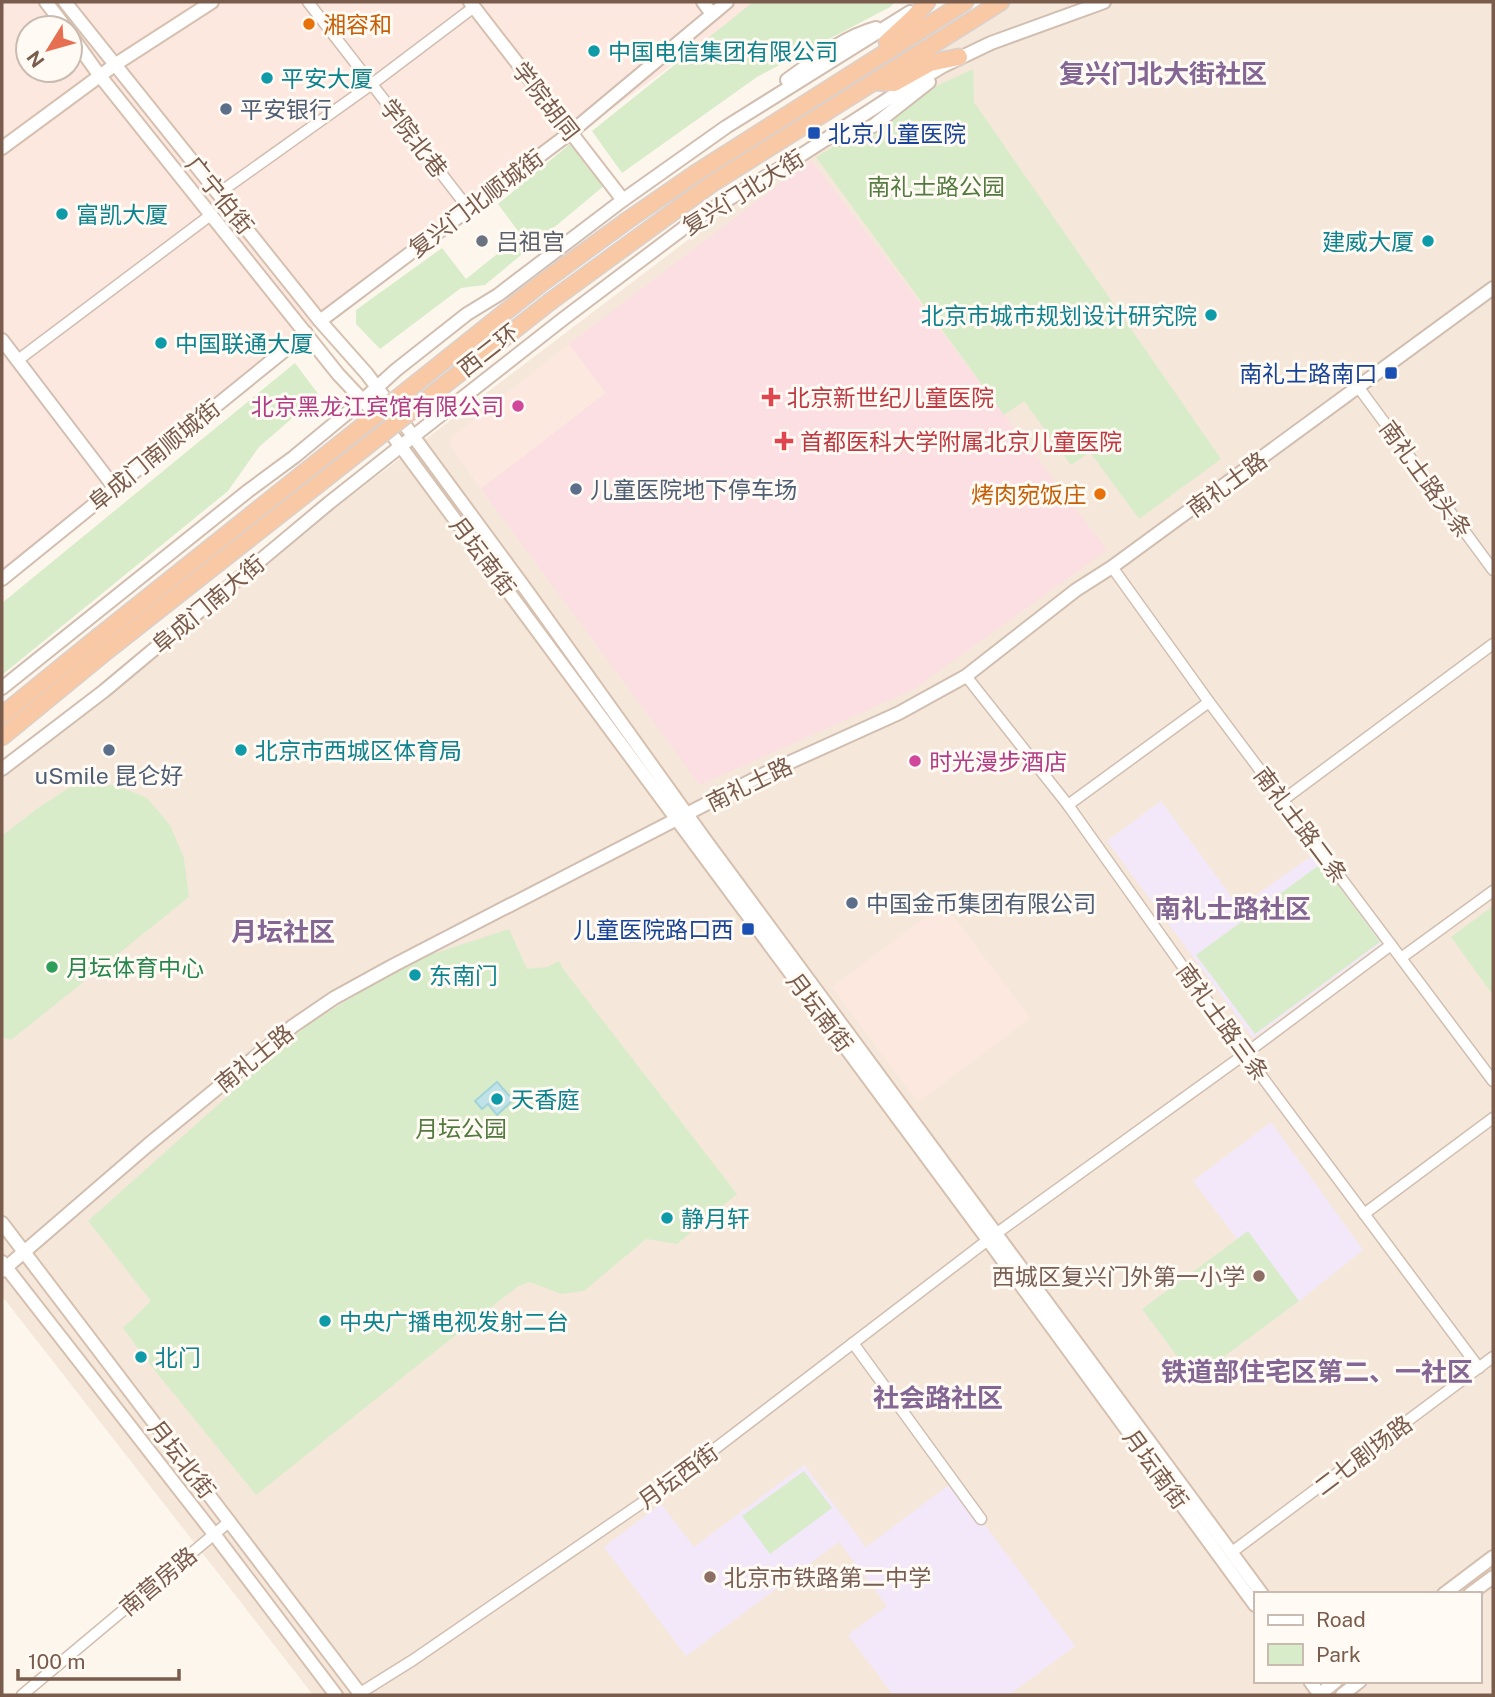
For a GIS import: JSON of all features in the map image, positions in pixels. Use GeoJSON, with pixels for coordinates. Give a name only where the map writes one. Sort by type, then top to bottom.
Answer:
{"type":"FeatureCollection","features":[{"type":"Feature","properties":{"kind":"highway"},"geometry":{"type":"LineString","coordinates":[[859,69],[915,16],[925,2]]}},
{"type":"Feature","properties":{"kind":"highway","name":"西二环"},"geometry":{"type":"LineString","coordinates":[[2,715],[539,285],[696,173],[965,2]]}},
{"type":"Feature","properties":{"kind":"highway","name":"西二环"},"geometry":{"type":"LineString","coordinates":[[2,737],[551,300],[710,185],[1001,2]]}},
{"type":"Feature","properties":{"kind":"highway"},"geometry":{"type":"LineString","coordinates":[[874,82],[894,83],[930,63],[959,57]]}},
{"type":"Feature","properties":{"kind":"street","name":"广宁伯街"},"geometry":{"type":"LineString","coordinates":[[65,2],[394,412]]}},
{"type":"Feature","properties":{"kind":"street"},"geometry":{"type":"LineString","coordinates":[[2,138],[198,2]]}},
{"type":"Feature","properties":{"kind":"street"},"geometry":{"type":"LineString","coordinates":[[113,61],[212,2]]}},
{"type":"Feature","properties":{"kind":"street","name":"学院北巷"},"geometry":{"type":"LineString","coordinates":[[308,2],[468,208]]}},
{"type":"Feature","properties":{"kind":"street"},"geometry":{"type":"LineString","coordinates":[[703,2],[712,13]]}},
{"type":"Feature","properties":{"kind":"street","name":"复兴门北顺城街"},"geometry":{"type":"LineString","coordinates":[[320,321],[570,133],[727,2]]}},
{"type":"Feature","properties":{"kind":"street"},"geometry":{"type":"LineString","coordinates":[[2,688],[293,457],[467,314],[498,295],[828,50],[868,30],[897,22],[925,2]]}},
{"type":"Feature","properties":{"kind":"street"},"geometry":{"type":"LineString","coordinates":[[959,57],[1104,2]]}},
{"type":"Feature","properties":{"kind":"street"},"geometry":{"type":"LineString","coordinates":[[219,193],[372,84],[472,5]]}},
{"type":"Feature","properties":{"kind":"street","name":"学院胡同"},"geometry":{"type":"LineString","coordinates":[[472,5],[623,200]]}},
{"type":"Feature","properties":{"kind":"street","name":"广宁伯街"},"geometry":{"type":"LineString","coordinates":[[84,53],[338,374],[382,421]]}},
{"type":"Feature","properties":{"kind":"street","name":"复兴门北大街"},"geometry":{"type":"LineString","coordinates":[[413,436],[697,218],[792,162],[811,157],[847,135],[873,126],[959,57]]}},
{"type":"Feature","properties":{"kind":"street"},"geometry":{"type":"LineString","coordinates":[[2,148],[98,72]]}},
{"type":"Feature","properties":{"kind":"street"},"geometry":{"type":"LineString","coordinates":[[18,360],[212,214]]}},
{"type":"Feature","properties":{"kind":"street","name":"南礼士路"},"geometry":{"type":"LineString","coordinates":[[3,1267],[293,1026],[324,1005],[406,959],[764,774],[899,713],[966,676],[1076,590],[1112,567],[1493,288]]}},
{"type":"Feature","properties":{"kind":"street","name":"阜成门南顺城街"},"geometry":{"type":"LineString","coordinates":[[2,579],[306,333]]}},
{"type":"Feature","properties":{"kind":"street"},"geometry":{"type":"LineString","coordinates":[[2,340],[114,487]]}},
{"type":"Feature","properties":{"kind":"street","name":"南礼士路头条"},"geometry":{"type":"LineString","coordinates":[[1359,388],[1493,570]]}},
{"type":"Feature","properties":{"kind":"street"},"geometry":{"type":"LineString","coordinates":[[311,480],[394,412]]}},
{"type":"Feature","properties":{"kind":"street","name":"月坛南街"},"geometry":{"type":"LineString","coordinates":[[394,412],[527,591],[682,817]]}},
{"type":"Feature","properties":{"kind":"street","name":"月坛南街"},"geometry":{"type":"LineString","coordinates":[[382,421],[682,817],[1261,1592]]}},
{"type":"Feature","properties":{"kind":"street","name":"阜成门南大街"},"geometry":{"type":"LineString","coordinates":[[2,769],[104,691],[413,436]]}},
{"type":"Feature","properties":{"kind":"street"},"geometry":{"type":"LineString","coordinates":[[293,457],[329,503]]}},
{"type":"Feature","properties":{"kind":"street","name":"南礼士路二条"},"geometry":{"type":"LineString","coordinates":[[1112,567],[1209,702],[1493,1081]]}},
{"type":"Feature","properties":{"kind":"street"},"geometry":{"type":"LineString","coordinates":[[1283,800],[1493,644]]}},
{"type":"Feature","properties":{"kind":"street","name":"南礼士路三条"},"geometry":{"type":"LineString","coordinates":[[966,676],[1069,805],[1245,1054],[1479,1368]]}},
{"type":"Feature","properties":{"kind":"street"},"geometry":{"type":"LineString","coordinates":[[1069,805],[1209,702]]}},
{"type":"Feature","properties":{"kind":"street"},"geometry":{"type":"LineString","coordinates":[[1401,958],[1493,891]]}},
{"type":"Feature","properties":{"kind":"street","name":"月坛西街"},"geometry":{"type":"LineString","coordinates":[[359,1695],[665,1487],[993,1237],[1391,944]]}},
{"type":"Feature","properties":{"kind":"street"},"geometry":{"type":"LineString","coordinates":[[1364,1214],[1493,1118]]}},
{"type":"Feature","properties":{"kind":"street","name":"月坛北街"},"geometry":{"type":"LineString","coordinates":[[2,1223],[359,1695]]}},
{"type":"Feature","properties":{"kind":"street","name":"月坛南街"},"geometry":{"type":"LineString","coordinates":[[993,1237],[1254,1604]]}},
{"type":"Feature","properties":{"kind":"street","name":"月坛北街"},"geometry":{"type":"LineString","coordinates":[[3,1267],[214,1534],[336,1695]]}},
{"type":"Feature","properties":{"kind":"street"},"geometry":{"type":"LineString","coordinates":[[853,1343],[981,1519]]}},
{"type":"Feature","properties":{"kind":"street","name":"二七剧场路"},"geometry":{"type":"LineString","coordinates":[[1232,1552],[1493,1357]]}},
{"type":"Feature","properties":{"kind":"street","name":"南营房路"},"geometry":{"type":"LineString","coordinates":[[22,1695],[230,1521]]}},
{"type":"Feature","properties":{"kind":"street"},"geometry":{"type":"LineString","coordinates":[[1447,1592],[1493,1557]]}},
{"type":"Feature","properties":{"kind":"street"},"geometry":{"type":"LineString","coordinates":[[1473,1592],[1493,1577]]}},
{"type":"Feature","properties":{"kind":"street"},"geometry":{"type":"LineString","coordinates":[[1342,1695],[1357,1683]]}},
{"type":"Feature","properties":{"kind":"shaded area"},"geometry":{"type":"Polygon","coordinates":[[[2,2],[759,2],[320,321],[2,580],[2,2]]]}},
{"type":"Feature","properties":{"kind":"shaded area"},"geometry":{"type":"Polygon","coordinates":[[[1001,2],[1493,2],[1493,1695],[313,1695],[2,1296],[2,761],[1001,2]]]}},
{"type":"Feature","properties":{"kind":"shaded area","name":"首都医科大学附属北京儿童医院"},"geometry":{"type":"Polygon","coordinates":[[[811,160],[1107,550],[914,689],[700,785],[481,489],[606,393],[569,344],[811,160]]]}},
{"type":"Feature","properties":{"kind":"shaded area"},"geometry":{"type":"Polygon","coordinates":[[[569,344],[606,393],[481,489],[450,446],[452,437],[569,344]]]}},
{"type":"Feature","properties":{"kind":"shaded area"},"geometry":{"type":"Polygon","coordinates":[[[1161,801],[1239,907],[1313,855],[1383,942],[1253,1038],[1107,841],[1161,801]]]}},
{"type":"Feature","properties":{"kind":"shaded area"},"geometry":{"type":"Polygon","coordinates":[[[944,904],[1030,1018],[918,1102],[832,987],[944,904]]]}},
{"type":"Feature","properties":{"kind":"shaded area","name":"西城区复兴门外第一小学"},"geometry":{"type":"Polygon","coordinates":[[[1271,1122],[1363,1250],[1194,1379],[1142,1309],[1237,1239],[1193,1181],[1271,1122]]]}},
{"type":"Feature","properties":{"kind":"shaded area","name":"北京市铁路第二中学"},"geometry":{"type":"Polygon","coordinates":[[[804,1465],[866,1547],[953,1482],[1075,1646],[1009,1695],[893,1695],[848,1635],[887,1606],[839,1542],[686,1656],[604,1547],[661,1504],[694,1547],[804,1465]]]}},
{"type":"Feature","properties":{"kind":"green space"},"geometry":{"type":"Polygon","coordinates":[[[753,2],[895,2],[757,77],[622,173],[592,131],[753,2]]]}},
{"type":"Feature","properties":{"kind":"green space","name":"南礼士路公园"},"geometry":{"type":"Polygon","coordinates":[[[973,69],[974,102],[1221,459],[1139,519],[1090,452],[1071,465],[1024,401],[1004,415],[816,157],[850,137],[868,132],[897,116],[911,101],[928,90],[973,69]]]}},
{"type":"Feature","properties":{"kind":"green space"},"geometry":{"type":"Polygon","coordinates":[[[571,143],[605,185],[485,285],[461,288],[380,349],[356,324],[356,310],[442,248],[466,279],[521,235],[498,204],[571,143]]]}},
{"type":"Feature","properties":{"kind":"green space"},"geometry":{"type":"Polygon","coordinates":[[[295,363],[319,395],[259,447],[228,491],[2,675],[2,603],[295,363]]]}},
{"type":"Feature","properties":{"kind":"green space","name":"月坛体育中心"},"geometry":{"type":"Polygon","coordinates":[[[116,785],[147,798],[170,825],[184,858],[189,897],[11,1040],[2,1037],[2,836],[72,786],[116,785]]]}},
{"type":"Feature","properties":{"kind":"green space"},"geometry":{"type":"Polygon","coordinates":[[[1322,863],[1380,942],[1255,1034],[1196,955],[1322,863]]]}},
{"type":"Feature","properties":{"kind":"green space"},"geometry":{"type":"Polygon","coordinates":[[[1493,906],[1493,995],[1451,937],[1493,906]]]}},
{"type":"Feature","properties":{"kind":"green space","name":"月坛公园"},"geometry":{"type":"Polygon","coordinates":[[[509,929],[527,969],[547,967],[559,961],[737,1194],[677,1244],[646,1239],[584,1291],[561,1294],[530,1282],[517,1287],[256,1495],[123,1328],[151,1301],[88,1221],[307,1025],[411,961],[509,929]]]}},
{"type":"Feature","properties":{"kind":"green space"},"geometry":{"type":"Polygon","coordinates":[[[1248,1231],[1299,1301],[1194,1379],[1142,1309],[1248,1231]]]}},
{"type":"Feature","properties":{"kind":"green space"},"geometry":{"type":"Polygon","coordinates":[[[804,1471],[832,1508],[770,1554],[742,1516],[804,1471]]]}},
{"type":"Feature","properties":{"kind":"water"},"geometry":{"type":"Polygon","coordinates":[[[497,1082],[513,1100],[497,1115],[488,1104],[482,1109],[475,1101],[497,1082]]]}},
{"type":"Feature","properties":{"kind":"place","name":"湘容和"},"geometry":{"type":"Point","coordinates":[309,24]}},
{"type":"Feature","properties":{"kind":"place","name":"中国电信集团有限公司"},"geometry":{"type":"Point","coordinates":[594,51]}},
{"type":"Feature","properties":{"kind":"place","name":"平安大厦"},"geometry":{"type":"Point","coordinates":[267,78]}},
{"type":"Feature","properties":{"kind":"place","name":"平安银行"},"geometry":{"type":"Point","coordinates":[226,109]}},
{"type":"Feature","properties":{"kind":"place","name":"北京儿童医院"},"geometry":{"type":"Point","coordinates":[814,133]}},
{"type":"Feature","properties":{"kind":"place","name":"富凯大厦"},"geometry":{"type":"Point","coordinates":[62,214]}},
{"type":"Feature","properties":{"kind":"place","name":"吕祖宫"},"geometry":{"type":"Point","coordinates":[482,241]}},
{"type":"Feature","properties":{"kind":"place","name":"建威大厦"},"geometry":{"type":"Point","coordinates":[1428,241]}},
{"type":"Feature","properties":{"kind":"place","name":"北京市城市规划设计研究院"},"geometry":{"type":"Point","coordinates":[1211,315]}},
{"type":"Feature","properties":{"kind":"place","name":"中国联通大厦"},"geometry":{"type":"Point","coordinates":[161,343]}},
{"type":"Feature","properties":{"kind":"place","name":"南礼士路南口"},"geometry":{"type":"Point","coordinates":[1391,373]}},
{"type":"Feature","properties":{"kind":"place","name":"北京新世纪儿童医院"},"geometry":{"type":"Point","coordinates":[771,397]}},
{"type":"Feature","properties":{"kind":"place","name":"北京黑龙江宾馆有限公司"},"geometry":{"type":"Point","coordinates":[518,406]}},
{"type":"Feature","properties":{"kind":"place","name":"首都医科大学附属北京儿童医院"},"geometry":{"type":"Point","coordinates":[784,441]}},
{"type":"Feature","properties":{"kind":"place","name":"儿童医院地下停车场"},"geometry":{"type":"Point","coordinates":[576,489]}},
{"type":"Feature","properties":{"kind":"place","name":"烤肉宛饭庄"},"geometry":{"type":"Point","coordinates":[1100,494]}},
{"type":"Feature","properties":{"kind":"place","name":"uSmile 昆仑好"},"geometry":{"type":"Point","coordinates":[109,750]}},
{"type":"Feature","properties":{"kind":"place","name":"北京市西城区体育局"},"geometry":{"type":"Point","coordinates":[241,750]}},
{"type":"Feature","properties":{"kind":"place","name":"时光漫步酒店"},"geometry":{"type":"Point","coordinates":[915,761]}},
{"type":"Feature","properties":{"kind":"place","name":"中国金币集团有限公司"},"geometry":{"type":"Point","coordinates":[852,903]}},
{"type":"Feature","properties":{"kind":"place","name":"儿童医院路口西"},"geometry":{"type":"Point","coordinates":[748,929]}},
{"type":"Feature","properties":{"kind":"place","name":"月坛体育中心"},"geometry":{"type":"Point","coordinates":[52,967]}},
{"type":"Feature","properties":{"kind":"place","name":"东南门"},"geometry":{"type":"Point","coordinates":[415,975]}},
{"type":"Feature","properties":{"kind":"place","name":"天香庭"},"geometry":{"type":"Point","coordinates":[497,1099]}},
{"type":"Feature","properties":{"kind":"place","name":"静月轩"},"geometry":{"type":"Point","coordinates":[667,1218]}},
{"type":"Feature","properties":{"kind":"place","name":"西城区复兴门外第一小学"},"geometry":{"type":"Point","coordinates":[1259,1276]}},
{"type":"Feature","properties":{"kind":"place","name":"中央广播电视发射二台"},"geometry":{"type":"Point","coordinates":[325,1321]}},
{"type":"Feature","properties":{"kind":"place","name":"北门"},"geometry":{"type":"Point","coordinates":[141,1357]}},
{"type":"Feature","properties":{"kind":"place","name":"北京市铁路第二中学"},"geometry":{"type":"Point","coordinates":[710,1577]}},
{"type":"Feature","properties":{"kind":"district","name":"复兴门北大街社区"},"geometry":{"type":"Point","coordinates":[1163,73]}},
{"type":"Feature","properties":{"kind":"district","name":"南礼士路社区"},"geometry":{"type":"Point","coordinates":[1233,908]}},
{"type":"Feature","properties":{"kind":"district","name":"月坛社区"},"geometry":{"type":"Point","coordinates":[283,931]}},
{"type":"Feature","properties":{"kind":"district","name":"铁道部住宅区第二、一社区"},"geometry":{"type":"Point","coordinates":[1317,1371]}},
{"type":"Feature","properties":{"kind":"district","name":"社会路社区"},"geometry":{"type":"Point","coordinates":[938,1397]}}]}
